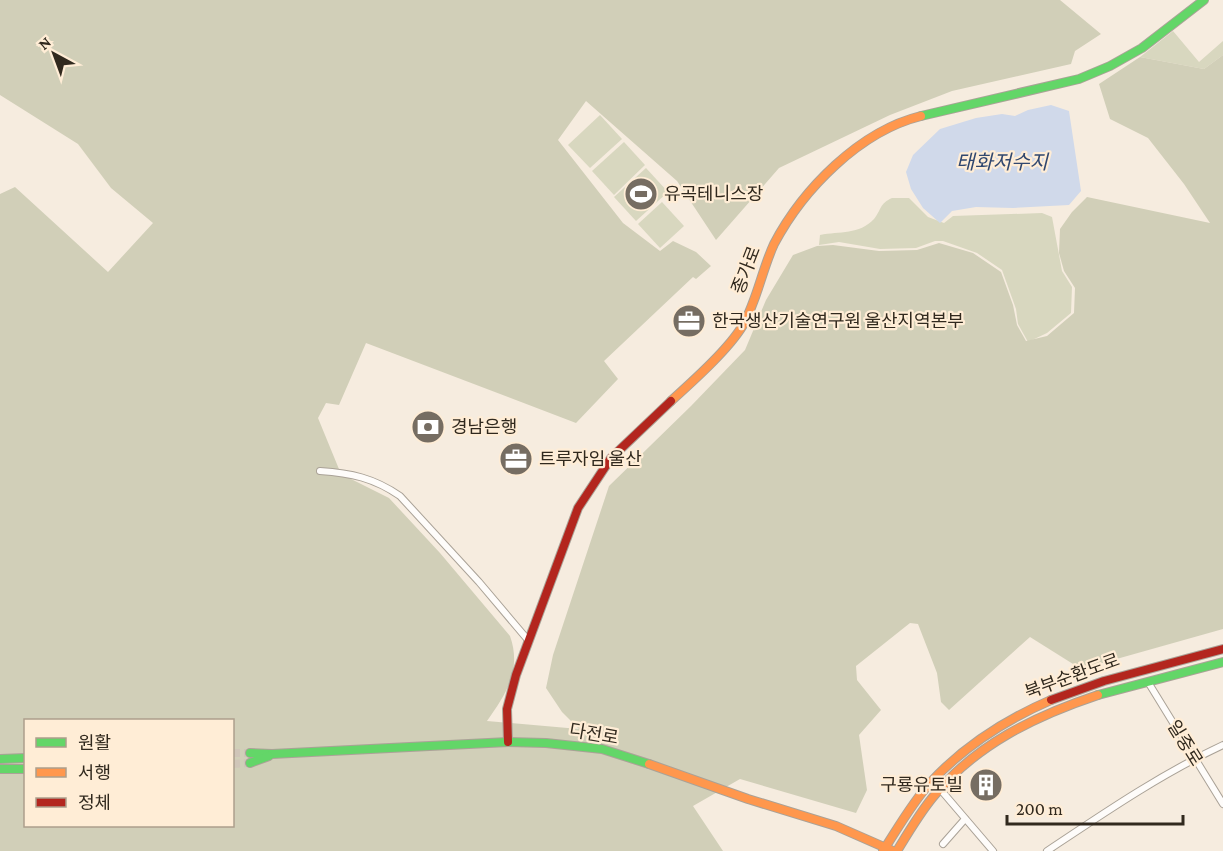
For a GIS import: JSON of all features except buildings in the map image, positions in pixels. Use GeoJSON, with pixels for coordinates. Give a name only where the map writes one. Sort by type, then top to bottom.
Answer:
{"type":"FeatureCollection","features":[{"type":"Feature","properties":{"kind":"main road","name":"종가로"},"geometry":{"type":"LineString","coordinates":[[508,742],[507,709],[516,675],[578,508],[615,453],[676,397],[734,338],[744,323],[774,245],[789,219],[824,175],[862,143],[910,118],[1079,80],[1110,66],[1142,48],[1204,0]]}},
{"type":"Feature","properties":{"kind":"main road","name":"북부순환도로"},"geometry":{"type":"LineString","coordinates":[[890,850],[931,782],[968,747],[998,725],[1063,694],[1130,673],[1223,649]]}},
{"type":"Feature","properties":{"kind":"main road","name":"북부순환도로"},"geometry":{"type":"LineString","coordinates":[[890,850],[940,789],[974,756],[1018,725],[1066,705],[1223,662]]}},
{"type":"Feature","properties":{"kind":"main road","name":"다전로"},"geometry":{"type":"LineString","coordinates":[[250,753],[272,754],[508,742],[602,749],[748,799],[836,826],[890,850]]}},
{"type":"Feature","properties":{"kind":"main road","name":"다전로"},"geometry":{"type":"LineString","coordinates":[[250,763],[272,754]]}},
{"type":"Feature","properties":{"kind":"main road"},"geometry":{"type":"LineString","coordinates":[[0,759],[24,758]]}},
{"type":"Feature","properties":{"kind":"main road"},"geometry":{"type":"LineString","coordinates":[[0,769],[24,769]]}},
{"type":"Feature","properties":{"kind":"street"},"geometry":{"type":"LineString","coordinates":[[320,471],[358,475],[400,496],[479,582],[528,640]]}},
{"type":"Feature","properties":{"kind":"street","name":"일중로"},"geometry":{"type":"LineString","coordinates":[[1148,682],[1223,804]]}},
{"type":"Feature","properties":{"kind":"street"},"geometry":{"type":"LineString","coordinates":[[1047,851],[1133,794],[1223,744]]}},
{"type":"Feature","properties":{"kind":"street"},"geometry":{"type":"LineString","coordinates":[[940,789],[993,851]]}},
{"type":"Feature","properties":{"kind":"street"},"geometry":{"type":"LineString","coordinates":[[943,844],[965,819]]}},
{"type":"Feature","properties":{"kind":"green space"},"geometry":{"type":"Polygon","coordinates":[[[1173,31],[1199,62],[1223,41],[1223,55],[1204,69],[1140,57],[1173,31]]]}},
{"type":"Feature","properties":{"kind":"green space"},"geometry":{"type":"Polygon","coordinates":[[[600,115],[622,139],[590,168],[568,145],[600,115]]]}},
{"type":"Feature","properties":{"kind":"green space","name":"유곡테니스장"},"geometry":{"type":"Polygon","coordinates":[[[624,142],[645,165],[614,195],[592,171],[624,142]]]}},
{"type":"Feature","properties":{"kind":"green space","name":"유곡테니스장"},"geometry":{"type":"Polygon","coordinates":[[[646,168],[668,192],[636,221],[614,197],[646,168]]]}},
{"type":"Feature","properties":{"kind":"green space"},"geometry":{"type":"Polygon","coordinates":[[[892,198],[909,198],[928,217],[944,223],[953,216],[1042,213],[1052,217],[1062,271],[1072,287],[1071,313],[1047,333],[1028,342],[1018,324],[1016,309],[1002,270],[977,253],[943,241],[935,241],[916,248],[880,249],[839,242],[819,245],[820,235],[862,228],[874,219],[883,205],[892,198]]]}},
{"type":"Feature","properties":{"kind":"green space","name":"유곡테니스장"},"geometry":{"type":"Polygon","coordinates":[[[662,202],[684,226],[660,248],[638,224],[662,202]]]}},
{"type":"Feature","properties":{"kind":"shaded area"},"geometry":{"type":"Polygon","coordinates":[[[0,0],[1060,0],[1101,34],[1075,51],[1071,64],[952,91],[890,115],[779,168],[716,240],[677,181],[586,101],[558,140],[623,223],[660,251],[673,241],[696,252],[711,266],[696,279],[693,277],[604,361],[618,379],[576,423],[366,343],[339,405],[326,403],[318,418],[341,474],[389,498],[440,553],[510,636],[513,648],[513,671],[506,691],[487,721],[579,729],[562,712],[546,688],[553,655],[609,486],[745,350],[766,300],[793,255],[817,246],[833,245],[879,251],[917,250],[939,243],[973,253],[1001,272],[1013,305],[1017,325],[1026,341],[1047,336],[1074,313],[1075,288],[1064,271],[1059,253],[1060,229],[1087,197],[1210,223],[1184,184],[1148,138],[1110,119],[1099,84],[1140,57],[1204,69],[1223,55],[1223,629],[1081,669],[1030,637],[949,710],[941,702],[937,673],[918,624],[910,623],[856,666],[857,680],[881,710],[859,735],[867,790],[856,813],[740,779],[693,806],[723,851],[0,851],[0,194],[15,187],[108,272],[153,223],[111,188],[78,144],[0,95],[0,0]]]}},
{"type":"Feature","properties":{"kind":"water","name":"태화저수지"},"geometry":{"type":"Polygon","coordinates":[[[1051,105],[1069,111],[1081,191],[1069,205],[976,207],[952,211],[940,223],[923,208],[911,189],[906,172],[913,155],[940,129],[976,118],[1002,114],[1015,116],[1028,110],[1051,105]]]}},
{"type":"Feature","properties":{"kind":"tunnel"},"geometry":{"type":"LineString","coordinates":[[234,753],[250,753]]}},
{"type":"Feature","properties":{"kind":"tunnel"},"geometry":{"type":"LineString","coordinates":[[234,764],[250,763]]}},
{"type":"Feature","properties":{"kind":"traffic: fast"},"geometry":{"type":"LineString","coordinates":[[921,116],[1079,79],[1110,66],[1142,48],[1204,0]]}},
{"type":"Feature","properties":{"kind":"traffic: fast"},"geometry":{"type":"LineString","coordinates":[[1098,695],[1223,662]]}},
{"type":"Feature","properties":{"kind":"traffic: fast"},"geometry":{"type":"LineString","coordinates":[[250,753],[272,754],[508,742],[546,743],[602,749],[649,764]]}},
{"type":"Feature","properties":{"kind":"traffic: fast"},"geometry":{"type":"LineString","coordinates":[[250,763],[269,756]]}},
{"type":"Feature","properties":{"kind":"traffic: fast"},"geometry":{"type":"LineString","coordinates":[[0,759],[24,758]]}},
{"type":"Feature","properties":{"kind":"traffic: fast"},"geometry":{"type":"LineString","coordinates":[[0,769],[24,769]]}},
{"type":"Feature","properties":{"kind":"traffic: slow"},"geometry":{"type":"LineString","coordinates":[[671,401],[710,365],[737,334],[752,305],[774,244],[786,223],[817,183],[855,149],[876,135],[921,116]]}},
{"type":"Feature","properties":{"kind":"traffic: slow"},"geometry":{"type":"LineString","coordinates":[[897,851],[933,797],[968,762],[987,747],[1052,712],[1098,695]]}},
{"type":"Feature","properties":{"kind":"traffic: slow"},"geometry":{"type":"LineString","coordinates":[[883,851],[923,791],[957,757],[1001,725],[1051,700]]}},
{"type":"Feature","properties":{"kind":"traffic: slow"},"geometry":{"type":"LineString","coordinates":[[649,764],[748,799],[836,826],[893,851]]}},
{"type":"Feature","properties":{"kind":"traffic: jam"},"geometry":{"type":"LineString","coordinates":[[508,742],[507,709],[516,675],[578,508],[611,458],[671,401]]}},
{"type":"Feature","properties":{"kind":"traffic: jam"},"geometry":{"type":"LineString","coordinates":[[1051,700],[1104,681],[1223,649]]}},
{"type":"Feature","properties":{"kind":"place","name":"유곡테니스장"},"geometry":{"type":"Point","coordinates":[641,194]}},
{"type":"Feature","properties":{"kind":"place","name":"한국생산기술연구원 울산지역본부"},"geometry":{"type":"Point","coordinates":[689,321]}},
{"type":"Feature","properties":{"kind":"place","name":"경남은행"},"geometry":{"type":"Point","coordinates":[428,427]}},
{"type":"Feature","properties":{"kind":"place","name":"트루자임 울산"},"geometry":{"type":"Point","coordinates":[516,459]}},
{"type":"Feature","properties":{"kind":"place","name":"구룡유토빌"},"geometry":{"type":"Point","coordinates":[986,785]}}]}
